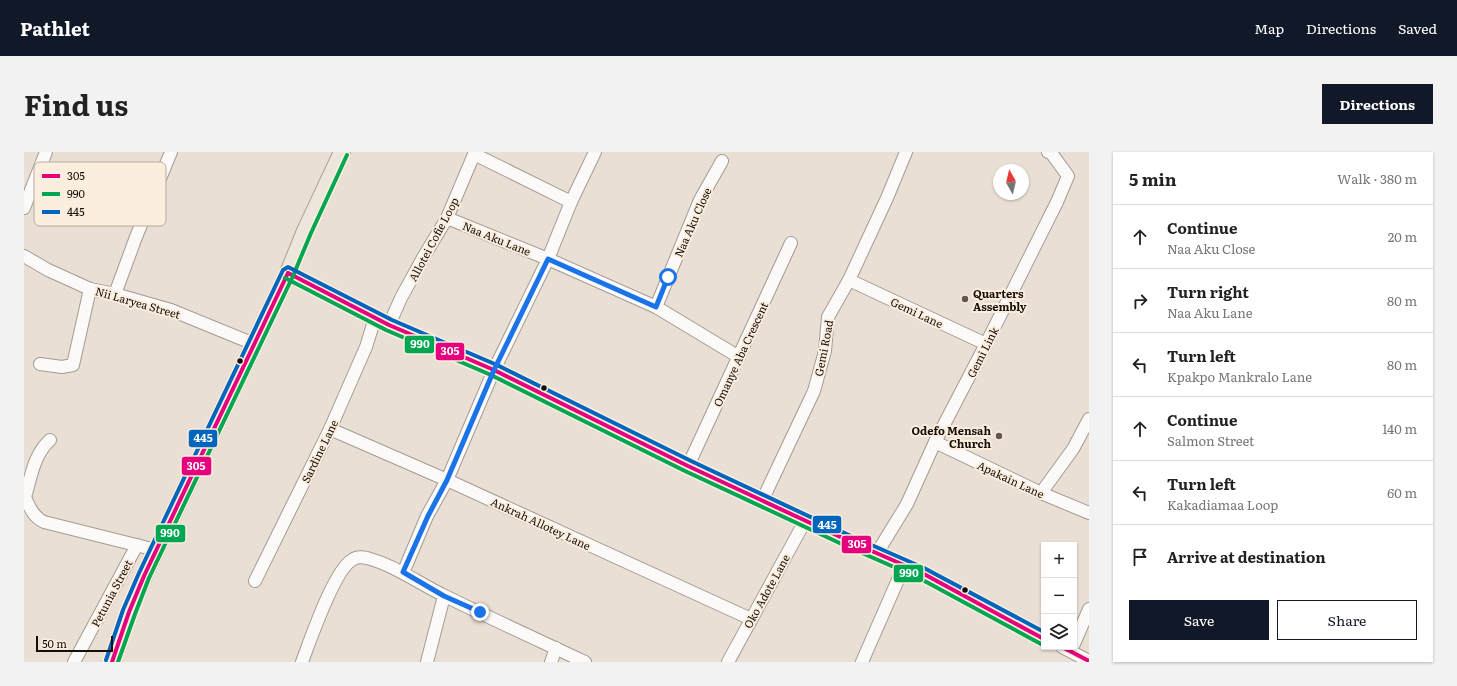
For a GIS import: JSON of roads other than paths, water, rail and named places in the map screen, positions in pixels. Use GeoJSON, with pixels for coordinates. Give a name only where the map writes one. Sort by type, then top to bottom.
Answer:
{"type":"FeatureCollection","features":[{"type":"Feature","properties":{"kind":"main road"},"geometry":{"type":"LineString","coordinates":[[112,662],[129,612],[156,550],[288,273],[305,231],[342,152]]}},
{"type":"Feature","properties":{"kind":"street"},"geometry":{"type":"LineString","coordinates":[[42,162],[46,152]]}},
{"type":"Feature","properties":{"kind":"street"},"geometry":{"type":"LineString","coordinates":[[166,164],[171,152]]}},
{"type":"Feature","properties":{"kind":"street"},"geometry":{"type":"LineString","coordinates":[[403,572],[428,516],[447,480],[494,370],[548,259],[571,202],[595,152]]}},
{"type":"Feature","properties":{"kind":"street","name":"Gemi Road"},"geometry":{"type":"LineString","coordinates":[[762,501],[814,391],[825,351],[828,317],[849,280],[887,198],[906,152]]}},
{"type":"Feature","properties":{"kind":"street","name":"Gemi Link"},"geometry":{"type":"LineString","coordinates":[[877,553],[907,504],[935,442],[1057,202],[1068,176],[1052,154],[1048,152]]}},
{"type":"Feature","properties":{"kind":"street"},"geometry":{"type":"LineString","coordinates":[[474,153],[571,202]]}},
{"type":"Feature","properties":{"kind":"street","name":"Allotei Cofie Loop"},"geometry":{"type":"LineString","coordinates":[[389,325],[401,298],[447,218],[474,153]]}},
{"type":"Feature","properties":{"kind":"street","name":"Naa Aku Close"},"geometry":{"type":"LineString","coordinates":[[656,307],[700,200],[722,160]]}},
{"type":"Feature","properties":{"kind":"street"},"geometry":{"type":"LineString","coordinates":[[24,208],[34,183]]}},
{"type":"Feature","properties":{"kind":"street","name":"Naa Aku Lane"},"geometry":{"type":"LineString","coordinates":[[447,218],[548,259],[656,307],[739,357]]}},
{"type":"Feature","properties":{"kind":"street"},"geometry":{"type":"LineString","coordinates":[[115,294],[141,226]]}},
{"type":"Feature","properties":{"kind":"street","name":"Omanye Aba Crescent"},"geometry":{"type":"LineString","coordinates":[[688,466],[791,243]]}},
{"type":"Feature","properties":{"kind":"street","name":"Nii Laryea Street"},"geometry":{"type":"LineString","coordinates":[[24,256],[48,270],[90,288],[171,310],[254,344]]}},
{"type":"Feature","properties":{"kind":"street"},"geometry":{"type":"LineString","coordinates":[[288,273],[389,325],[494,370],[688,466],[805,521],[922,573],[1041,636]]}},
{"type":"Feature","properties":{"kind":"street","name":"Gemi Lane"},"geometry":{"type":"LineString","coordinates":[[849,280],[986,344]]}},
{"type":"Feature","properties":{"kind":"street"},"geometry":{"type":"LineString","coordinates":[[40,364],[62,367],[73,365],[90,288]]}},
{"type":"Feature","properties":{"kind":"street","name":"Sardine Lane"},"geometry":{"type":"LineString","coordinates":[[255,581],[330,429],[366,347],[375,318]]}},
{"type":"Feature","properties":{"kind":"street"},"geometry":{"type":"LineString","coordinates":[[1041,494],[1073,449],[1089,418]]}},
{"type":"Feature","properties":{"kind":"street","name":"Ankrah Allotey Lane"},"geometry":{"type":"LineString","coordinates":[[330,429],[447,480],[751,619]]}},
{"type":"Feature","properties":{"kind":"street"},"geometry":{"type":"LineString","coordinates":[[50,440],[42,447],[38,455],[24,496],[28,514],[44,522],[156,550]]}},
{"type":"Feature","properties":{"kind":"street","name":"Apakain Lane"},"geometry":{"type":"LineString","coordinates":[[935,442],[1041,494],[1089,513]]}},
{"type":"Feature","properties":{"kind":"street","name":"Oko Adote Lane"},"geometry":{"type":"LineString","coordinates":[[728,662],[805,521]]}},
{"type":"Feature","properties":{"kind":"street","name":"Petunia Street"},"geometry":{"type":"LineString","coordinates":[[74,662],[137,545]]}},
{"type":"Feature","properties":{"kind":"street"},"geometry":{"type":"LineString","coordinates":[[302,662],[329,594],[345,566],[352,560],[360,557],[367,558],[403,572],[444,596],[585,662]]}},
{"type":"Feature","properties":{"kind":"street"},"geometry":{"type":"LineString","coordinates":[[862,662],[904,566]]}},
{"type":"Feature","properties":{"kind":"street"},"geometry":{"type":"LineString","coordinates":[[427,662],[444,596]]}},
{"type":"Feature","properties":{"kind":"street"},"geometry":{"type":"LineString","coordinates":[[1077,633],[1089,609]]}},
{"type":"Feature","properties":{"kind":"street"},"geometry":{"type":"LineString","coordinates":[[551,662],[556,648]]}},
{"type":"Feature","properties":{"kind":"street"},"geometry":{"type":"LineString","coordinates":[[1074,650],[1089,661]]}},
{"type":"Feature","properties":{"kind":"place","name":"Quarters Assembly"},"geometry":{"type":"Point","coordinates":[965,299]}},
{"type":"Feature","properties":{"kind":"place","name":"Odefo Mensah Church"},"geometry":{"type":"Point","coordinates":[999,436]}}]}
